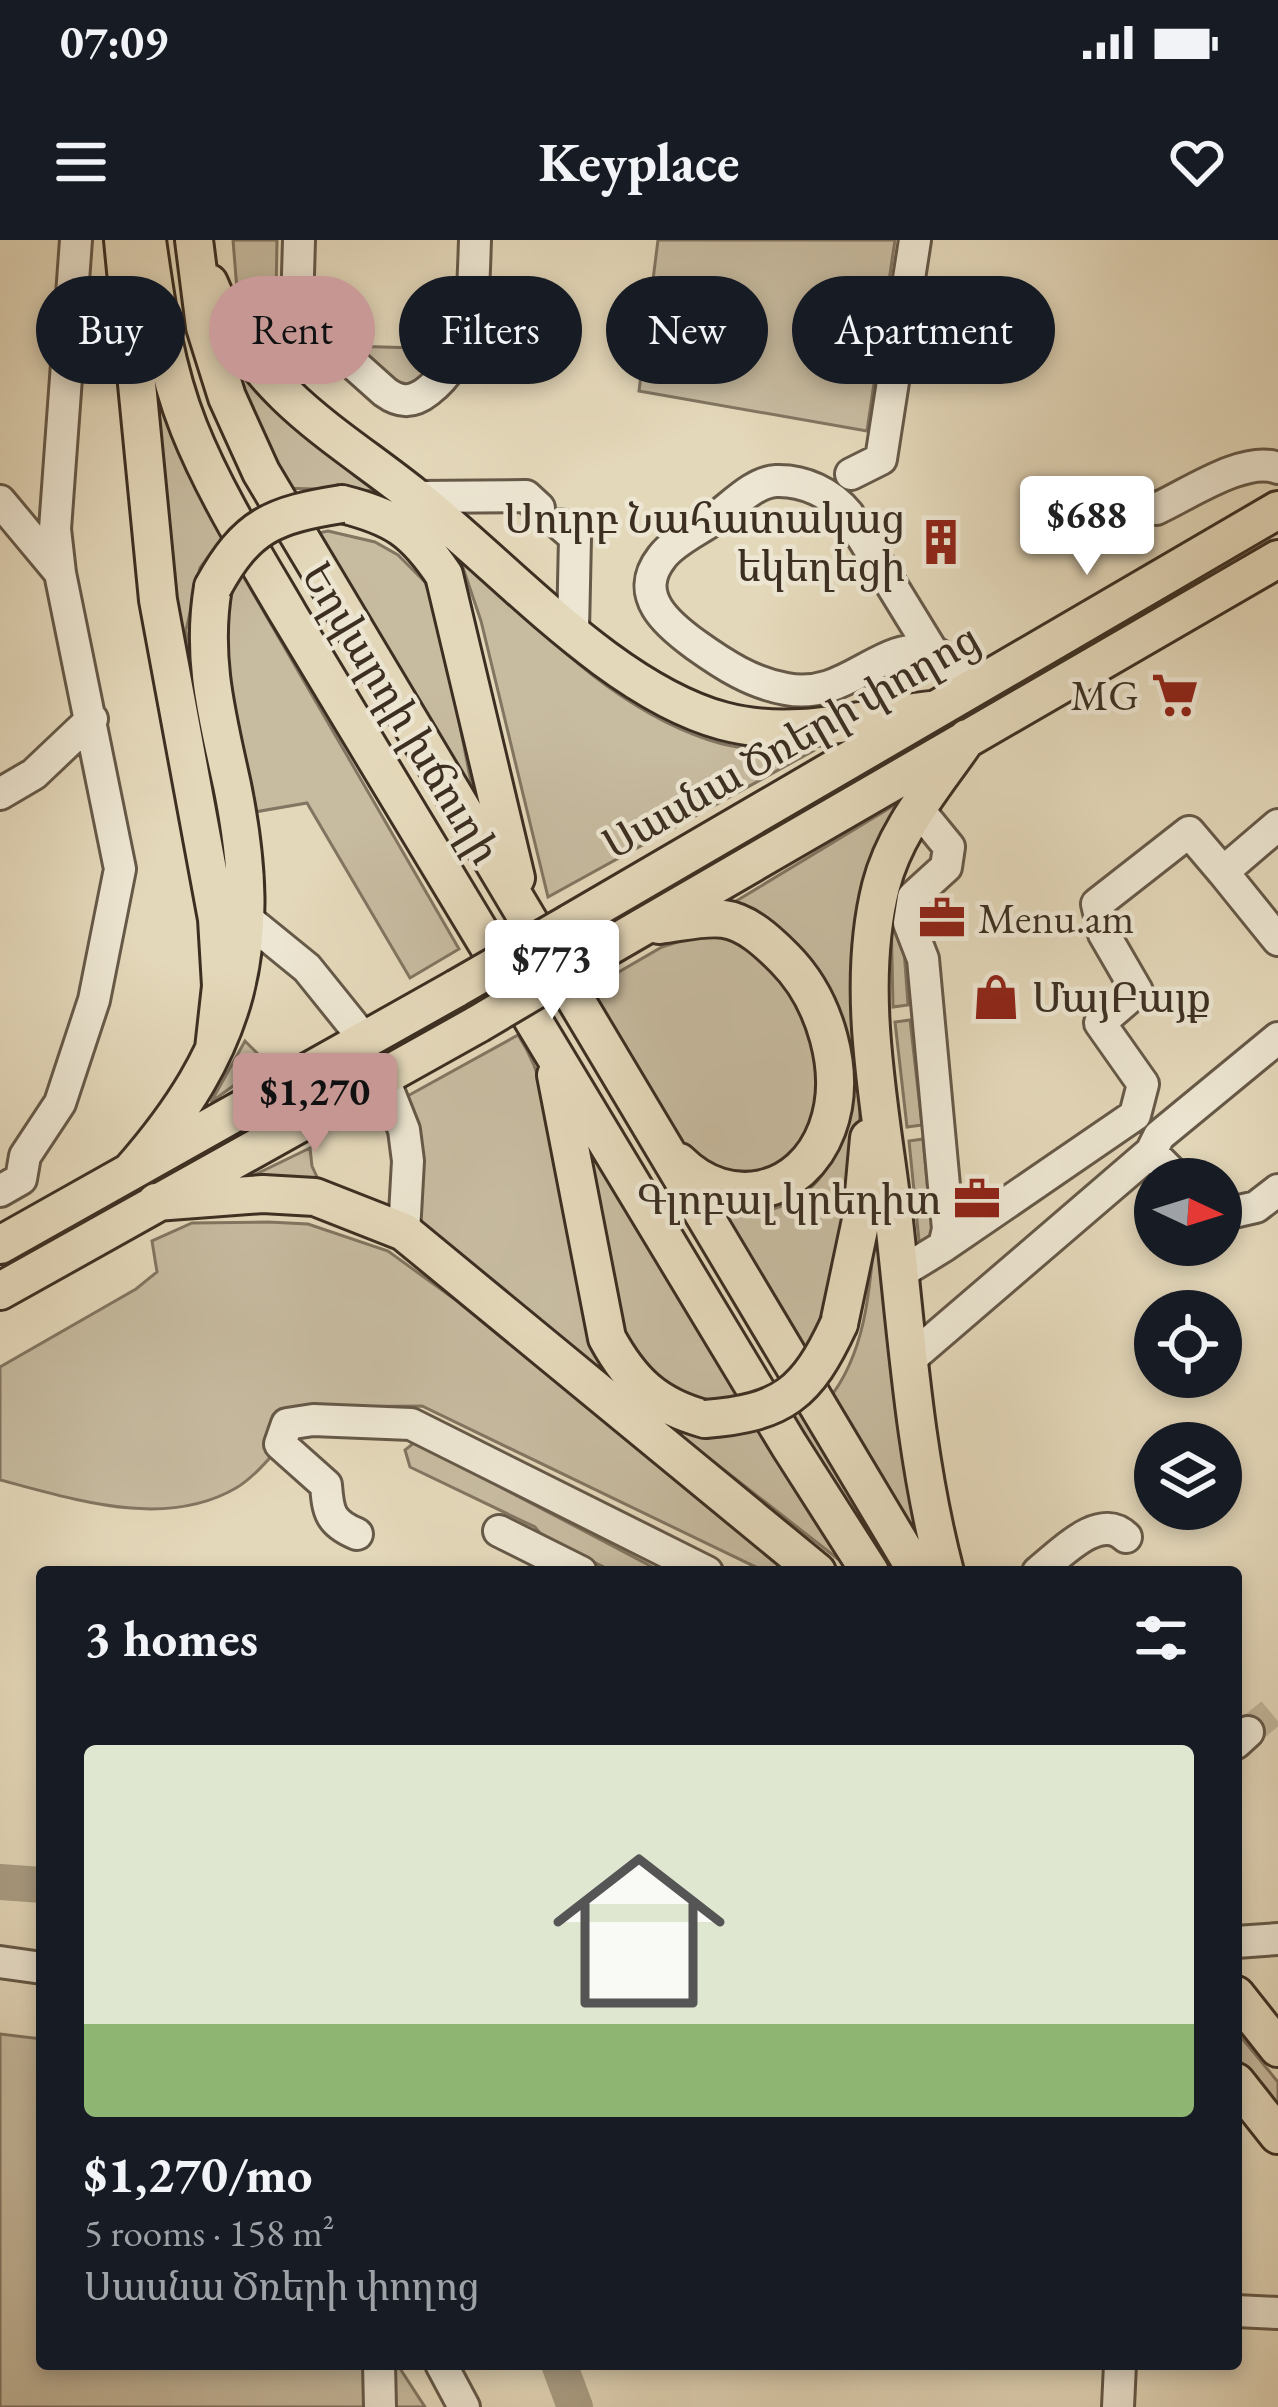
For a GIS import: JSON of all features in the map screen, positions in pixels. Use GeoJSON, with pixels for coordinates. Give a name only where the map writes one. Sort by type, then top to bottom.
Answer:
{"type":"FeatureCollection","features":[{"type":"Feature","properties":{"kind":"main road"},"geometry":{"type":"LineString","coordinates":[[123,240],[158,600],[217,919],[221,986],[214,1049]]}},
{"type":"Feature","properties":{"kind":"main road","name":"Եղվարդի խճուղի"},"geometry":{"type":"LineString","coordinates":[[147,240],[166,359],[206,462],[289,615],[866,1566]]}},
{"type":"Feature","properties":{"kind":"main road"},"geometry":{"type":"LineString","coordinates":[[195,246],[209,283]]}},
{"type":"Feature","properties":{"kind":"main road","name":"Եղվարդի խճուղի"},"geometry":{"type":"LineString","coordinates":[[195,246],[205,328],[227,397],[260,472],[913,1566]]}},
{"type":"Feature","properties":{"kind":"main road"},"geometry":{"type":"LineString","coordinates":[[277,384],[573,631],[662,697],[726,722],[776,730],[932,710]]}},
{"type":"Feature","properties":{"kind":"main road"},"geometry":{"type":"LineString","coordinates":[[114,1181],[168,1129],[235,1002],[248,920],[233,791],[209,677],[206,629],[213,587],[232,551],[256,528],[296,512],[342,504],[382,514],[419,539],[444,575],[525,916]]}},
{"type":"Feature","properties":{"kind":"main road","name":"Սասնա Ծռերի փողոց"},"geometry":{"type":"LineString","coordinates":[[0,1246],[458,988],[1278,510]]}},
{"type":"Feature","properties":{"kind":"main road","name":"Սասնա Ծռերի փողոց"},"geometry":{"type":"LineString","coordinates":[[0,1291],[650,926],[1278,560]]}},
{"type":"Feature","properties":{"kind":"main road"},"geometry":{"type":"LineString","coordinates":[[550,1048],[607,1338],[626,1373],[687,1414],[706,1419],[749,1414],[792,1394],[810,1379],[839,1324],[862,1215],[874,1049],[873,940],[880,890],[890,859],[918,808],[967,738]]}},
{"type":"Feature","properties":{"kind":"main road"},"geometry":{"type":"LineString","coordinates":[[650,926],[725,919],[762,936],[795,970],[822,1011],[832,1061],[832,1111],[818,1148],[805,1164],[766,1190],[745,1193],[705,1182],[663,1147]]}},
{"type":"Feature","properties":{"kind":"main road"},"geometry":{"type":"LineString","coordinates":[[874,1049],[910,1359],[932,1521],[943,1566]]}},
{"type":"Feature","properties":{"kind":"main road"},"geometry":{"type":"LineString","coordinates":[[156,1202],[263,1194],[315,1197],[404,1232],[810,1566]]}},
{"type":"Feature","properties":{"kind":"main road"},"geometry":{"type":"LineString","coordinates":[[1242,2003],[1278,2048]]}},
{"type":"Feature","properties":{"kind":"main road"},"geometry":{"type":"LineString","coordinates":[[1242,2090],[1278,2135]]}},
{"type":"Feature","properties":{"kind":"street"},"geometry":{"type":"LineString","coordinates":[[0,1191],[21,1179],[25,1156],[60,1103],[94,1000],[120,869],[55,529],[76,240]]}},
{"type":"Feature","properties":{"kind":"street"},"geometry":{"type":"LineString","coordinates":[[297,276],[298,240]]}},
{"type":"Feature","properties":{"kind":"street"},"geometry":{"type":"LineString","coordinates":[[375,381],[396,400],[423,396],[438,383],[462,348],[473,304],[476,240]]}},
{"type":"Feature","properties":{"kind":"street"},"geometry":{"type":"LineString","coordinates":[[850,474],[880,459],[915,240]]}},
{"type":"Feature","properties":{"kind":"street"},"geometry":{"type":"LineString","coordinates":[[1057,531],[1126,500],[1156,509],[1246,466],[1278,468]]}},
{"type":"Feature","properties":{"kind":"street"},"geometry":{"type":"LineString","coordinates":[[932,651],[907,648],[824,690],[772,686],[728,667],[669,627],[654,602],[652,575],[663,555],[763,483],[804,485],[835,499],[848,514],[932,651],[967,689]]}},
{"type":"Feature","properties":{"kind":"street"},"geometry":{"type":"LineString","coordinates":[[416,497],[526,496],[575,537],[573,631]]}},
{"type":"Feature","properties":{"kind":"street"},"geometry":{"type":"LineString","coordinates":[[0,501],[60,572]]}},
{"type":"Feature","properties":{"kind":"street"},"geometry":{"type":"LineString","coordinates":[[0,794],[34,774],[92,719]]}},
{"type":"Feature","properties":{"kind":"street"},"geometry":{"type":"LineString","coordinates":[[918,808],[949,847],[946,867],[913,897],[909,923],[923,959],[948,1214],[944,1246]]}},
{"type":"Feature","properties":{"kind":"street"},"geometry":{"type":"LineString","coordinates":[[1222,872],[1278,825]]}},
{"type":"Feature","properties":{"kind":"street"},"geometry":{"type":"LineString","coordinates":[[900,1273],[1135,1115],[1143,1084],[1100,1023],[1137,991],[1104,934],[1097,904],[1189,832],[1278,940]]}},
{"type":"Feature","properties":{"kind":"street"},"geometry":{"type":"LineString","coordinates":[[248,920],[307,968],[365,1040]]}},
{"type":"Feature","properties":{"kind":"street"},"geometry":{"type":"LineString","coordinates":[[910,1359],[1151,1152],[1159,1136],[1278,1038]]}},
{"type":"Feature","properties":{"kind":"street"},"geometry":{"type":"LineString","coordinates":[[383,1076],[404,1130],[408,1161],[404,1232]]}},
{"type":"Feature","properties":{"kind":"street"},"geometry":{"type":"LineString","coordinates":[[1151,1152],[1157,1158]]}},
{"type":"Feature","properties":{"kind":"street"},"geometry":{"type":"LineString","coordinates":[[1242,1210],[1256,1207],[1278,1190]]}},
{"type":"Feature","properties":{"kind":"street"},"geometry":{"type":"LineString","coordinates":[[357,1534],[339,1527],[328,1513],[326,1485],[280,1444],[287,1424],[314,1420],[411,1424],[695,1566]]}},
{"type":"Feature","properties":{"kind":"street"},"geometry":{"type":"LineString","coordinates":[[1046,1566],[1086,1534],[1118,1529],[1126,1537]]}},
{"type":"Feature","properties":{"kind":"street"},"geometry":{"type":"LineString","coordinates":[[499,1531],[569,1566]]}},
{"type":"Feature","properties":{"kind":"street"},"geometry":{"type":"LineString","coordinates":[[1242,1942],[1278,1939]]}},
{"type":"Feature","properties":{"kind":"street"},"geometry":{"type":"LineString","coordinates":[[0,1962],[36,1967]]}},
{"type":"Feature","properties":{"kind":"street"},"geometry":{"type":"LineString","coordinates":[[1242,2311],[1278,2313]]}},
{"type":"Feature","properties":{"kind":"street"},"geometry":{"type":"LineString","coordinates":[[379,2370],[380,2407]]}},
{"type":"Feature","properties":{"kind":"street"},"geometry":{"type":"LineString","coordinates":[[445,2370],[464,2407]]}},
{"type":"Feature","properties":{"kind":"street"},"geometry":{"type":"LineString","coordinates":[[1118,2407],[1120,2370]]}},
{"type":"Feature","properties":{"kind":"shaded area"},"geometry":{"type":"Polygon","coordinates":[[[233,240],[277,240],[276,276],[236,276],[233,240]]]}},
{"type":"Feature","properties":{"kind":"shaded area"},"geometry":{"type":"Polygon","coordinates":[[[658,240],[895,240],[890,276],[792,276],[792,384],[874,384],[867,431],[639,391],[640,384],[768,384],[768,276],[653,276],[658,240]]]}},
{"type":"Feature","properties":{"kind":"shaded area"},"geometry":{"type":"Polygon","coordinates":[[[375,347],[399,347],[399,384],[415,384],[407,392],[375,367],[375,347]]]}},
{"type":"Feature","properties":{"kind":"shaded area"},"geometry":{"type":"Polygon","coordinates":[[[148,384],[173,384],[226,532],[200,568],[186,630],[193,697],[225,869],[168,596],[148,384]]]}},
{"type":"Feature","properties":{"kind":"shaded area"},"geometry":{"type":"Polygon","coordinates":[[[239,384],[265,384],[385,491],[279,488],[239,384]]]}},
{"type":"Feature","properties":{"kind":"shaded area"},"geometry":{"type":"Polygon","coordinates":[[[328,531],[375,542],[398,555],[425,582],[439,619],[479,823],[309,535],[328,531]]]}},
{"type":"Feature","properties":{"kind":"shaded area"},"geometry":{"type":"Polygon","coordinates":[[[458,553],[574,660],[638,707],[721,744],[811,752],[548,897],[481,621],[458,553]]]}},
{"type":"Feature","properties":{"kind":"shaded area"},"geometry":{"type":"Polygon","coordinates":[[[242,574],[459,949],[410,978],[307,803],[249,813],[226,696],[226,601],[242,574]]]}},
{"type":"Feature","properties":{"kind":"shaded area"},"geometry":{"type":"Polygon","coordinates":[[[898,803],[875,860],[858,1145],[819,1331],[803,1367],[712,1210],[769,1210],[787,1204],[817,1181],[835,1147],[843,1060],[723,909],[898,803]]]}},
{"type":"Feature","properties":{"kind":"shaded area"},"geometry":{"type":"Polygon","coordinates":[[[891,912],[904,950],[908,1005],[893,1007],[891,912]]]}},
{"type":"Feature","properties":{"kind":"shaded area"},"geometry":{"type":"Polygon","coordinates":[[[699,935],[730,937],[762,954],[810,1018],[822,1099],[806,1145],[776,1168],[736,1177],[690,1155],[586,991],[662,947],[699,935]]]}},
{"type":"Feature","properties":{"kind":"shaded area"},"geometry":{"type":"Polygon","coordinates":[[[910,1020],[922,1125],[907,1127],[895,1022],[910,1020]]]}},
{"type":"Feature","properties":{"kind":"shaded area"},"geometry":{"type":"Polygon","coordinates":[[[518,1035],[544,1095],[574,1264],[601,1359],[763,1427],[850,1566],[413,1226],[393,1104],[518,1035]]]}},
{"type":"Feature","properties":{"kind":"shaded area"},"geometry":{"type":"Polygon","coordinates":[[[245,1041],[266,1062],[211,1102],[245,1041]]]}},
{"type":"Feature","properties":{"kind":"shaded area"},"geometry":{"type":"Polygon","coordinates":[[[581,1125],[739,1397],[704,1400],[672,1389],[644,1366],[624,1337],[581,1125]]]}},
{"type":"Feature","properties":{"kind":"shaded area"},"geometry":{"type":"Polygon","coordinates":[[[923,1139],[930,1214],[940,1229],[929,1241],[919,1241],[909,1141],[923,1139]]]}},
{"type":"Feature","properties":{"kind":"shaded area"},"geometry":{"type":"Polygon","coordinates":[[[310,1148],[322,1188],[242,1181],[310,1148]]]}},
{"type":"Feature","properties":{"kind":"shaded area"},"geometry":{"type":"Polygon","coordinates":[[[877,1204],[923,1557],[827,1401],[842,1380],[861,1333],[877,1204]]]}},
{"type":"Feature","properties":{"kind":"shaded area"},"geometry":{"type":"Polygon","coordinates":[[[192,1223],[308,1224],[388,1251],[457,1301],[780,1566],[754,1566],[422,1406],[313,1407],[246,1481],[208,1500],[179,1507],[119,1507],[0,1480],[0,1367],[136,1289],[157,1272],[152,1241],[192,1223]]]}},
{"type":"Feature","properties":{"kind":"shaded area"},"geometry":{"type":"Polygon","coordinates":[[[800,1402],[899,1566],[881,1566],[787,1410],[800,1402]]]}},
{"type":"Feature","properties":{"kind":"shaded area"},"geometry":{"type":"Polygon","coordinates":[[[415,1442],[651,1566],[602,1566],[543,1537],[535,1527],[410,1467],[405,1450],[415,1442]]]}},
{"type":"Feature","properties":{"kind":"shaded area"},"geometry":{"type":"Polygon","coordinates":[[[0,2034],[36,2038],[36,2370],[401,2370],[425,2407],[0,2407],[0,2034]]]}},
{"type":"Feature","properties":{"kind":"shaded area"},"geometry":{"type":"Polygon","coordinates":[[[1242,2038],[1278,2082],[1278,2107],[1242,2063],[1242,2038]]]}},
{"type":"Feature","properties":{"kind":"waterway"},"geometry":{"type":"LineString","coordinates":[[0,1882],[36,1885]]}},
{"type":"Feature","properties":{"kind":"waterway"},"geometry":{"type":"LineString","coordinates":[[561,2370],[575,2407]]}},
{"type":"Feature","properties":{"kind":"tunnel"},"geometry":{"type":"LineString","coordinates":[[1248,1732],[1278,1707]]}},
{"type":"Feature","properties":{"kind":"place","name":"Սուրբ Նահատակաց եկեղեցի"},"geometry":{"type":"Point","coordinates":[941,542]}},
{"type":"Feature","properties":{"kind":"place","name":"MG"},"geometry":{"type":"Point","coordinates":[1175,695]}},
{"type":"Feature","properties":{"kind":"place","name":"Menu.am"},"geometry":{"type":"Point","coordinates":[942,918]}},
{"type":"Feature","properties":{"kind":"place","name":"ՄայԲայք"},"geometry":{"type":"Point","coordinates":[996,997]}},
{"type":"Feature","properties":{"kind":"place","name":"Գլոբալ կրեդիտ"},"geometry":{"type":"Point","coordinates":[977,1199]}}]}
